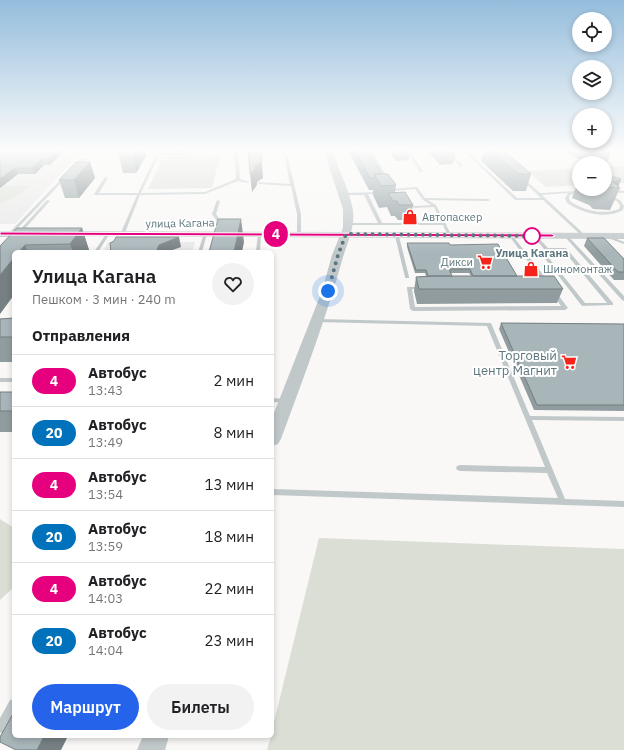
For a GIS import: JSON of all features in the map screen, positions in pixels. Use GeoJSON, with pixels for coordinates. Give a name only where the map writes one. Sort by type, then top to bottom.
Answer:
{"type":"FeatureCollection","features":[{"type":"Feature","properties":{"kind":"street"},"geometry":{"type":"LineString","coordinates":[[274,427],[279,400],[317,321],[347,229],[348,209],[339,184]]}},
{"type":"Feature","properties":{"kind":"street","name":"улица Кагана"},"geometry":{"type":"LineString","coordinates":[[62,234],[299,234],[347,229],[397,236],[624,236]]}},
{"type":"Feature","properties":{"kind":"street"},"geometry":{"type":"LineString","coordinates":[[0,234],[39,234]]}},
{"type":"Feature","properties":{"kind":"street"},"geometry":{"type":"LineString","coordinates":[[151,750],[155,738]]}},
{"type":"Feature","properties":{"kind":"lane"},"geometry":{"type":"LineString","coordinates":[[18,235],[62,184]]}},
{"type":"Feature","properties":{"kind":"lane"},"geometry":{"type":"LineString","coordinates":[[18,235],[64,184]]}},
{"type":"Feature","properties":{"kind":"lane"},"geometry":{"type":"LineString","coordinates":[[102,184],[96,194],[205,193],[228,184]]}},
{"type":"Feature","properties":{"kind":"lane"},"geometry":{"type":"LineString","coordinates":[[122,235],[144,184]]}},
{"type":"Feature","properties":{"kind":"lane"},"geometry":{"type":"LineString","coordinates":[[276,184],[292,185],[299,214],[299,234]]}},
{"type":"Feature","properties":{"kind":"lane"},"geometry":{"type":"LineString","coordinates":[[390,184],[398,197]]}},
{"type":"Feature","properties":{"kind":"lane"},"geometry":{"type":"LineString","coordinates":[[500,184],[516,199],[544,199]]}},
{"type":"Feature","properties":{"kind":"lane"},"geometry":{"type":"LineString","coordinates":[[528,184],[584,236]]}},
{"type":"Feature","properties":{"kind":"lane"},"geometry":{"type":"LineString","coordinates":[[343,194],[416,188],[424,199],[435,206],[450,236]]}},
{"type":"Feature","properties":{"kind":"lane"},"geometry":{"type":"LineString","coordinates":[[612,191],[624,192]]}},
{"type":"Feature","properties":{"kind":"lane"},"geometry":{"type":"LineString","coordinates":[[539,194],[572,192]]}},
{"type":"Feature","properties":{"kind":"lane"},"geometry":{"type":"LineString","coordinates":[[205,193],[210,197]]}},
{"type":"Feature","properties":{"kind":"lane"},"geometry":{"type":"LineString","coordinates":[[365,193],[381,224]]}},
{"type":"Feature","properties":{"kind":"lane"},"geometry":{"type":"LineString","coordinates":[[572,193],[567,198],[568,202],[584,210],[606,213],[621,210],[622,206],[619,201],[607,196]]}},
{"type":"Feature","properties":{"kind":"lane"},"geometry":{"type":"LineString","coordinates":[[424,199],[488,200]]}},
{"type":"Feature","properties":{"kind":"lane"},"geometry":{"type":"LineString","coordinates":[[218,201],[214,214],[223,227],[221,234]]}},
{"type":"Feature","properties":{"kind":"lane"},"geometry":{"type":"LineString","coordinates":[[402,202],[415,207],[435,206]]}},
{"type":"Feature","properties":{"kind":"lane"},"geometry":{"type":"LineString","coordinates":[[347,229],[381,224],[445,224]]}},
{"type":"Feature","properties":{"kind":"lane"},"geometry":{"type":"LineString","coordinates":[[201,250],[205,234]]}},
{"type":"Feature","properties":{"kind":"lane"},"geometry":{"type":"LineString","coordinates":[[258,250],[259,234]]}},
{"type":"Feature","properties":{"kind":"lane"},"geometry":{"type":"LineString","coordinates":[[97,250],[107,235]]}},
{"type":"Feature","properties":{"kind":"lane"},"geometry":{"type":"LineString","coordinates":[[397,236],[407,277]]}},
{"type":"Feature","properties":{"kind":"lane"},"geometry":{"type":"LineString","coordinates":[[425,288],[409,288],[413,309],[566,308],[511,236]]}},
{"type":"Feature","properties":{"kind":"lane"},"geometry":{"type":"LineString","coordinates":[[535,236],[547,249],[564,249],[611,304],[584,305],[541,251],[547,249]]}},
{"type":"Feature","properties":{"kind":"lane"},"geometry":{"type":"LineString","coordinates":[[566,236],[624,300]]}},
{"type":"Feature","properties":{"kind":"lane"},"geometry":{"type":"LineString","coordinates":[[604,236],[624,243]]}},
{"type":"Feature","properties":{"kind":"lane"},"geometry":{"type":"LineString","coordinates":[[543,288],[550,288]]}},
{"type":"Feature","properties":{"kind":"lane"},"geometry":{"type":"LineString","coordinates":[[317,321],[489,324],[563,502]]}},
{"type":"Feature","properties":{"kind":"lane"},"geometry":{"type":"LineString","coordinates":[[0,380],[12,380]]}},
{"type":"Feature","properties":{"kind":"lane"},"geometry":{"type":"LineString","coordinates":[[528,418],[624,419]]}},
{"type":"Feature","properties":{"kind":"lane"},"geometry":{"type":"LineString","coordinates":[[460,468],[549,470]]}},
{"type":"Feature","properties":{"kind":"lane"},"geometry":{"type":"LineString","coordinates":[[274,492],[624,504]]}},
{"type":"Feature","properties":{"kind":"lane"},"geometry":{"type":"LineString","coordinates":[[0,728],[12,707]]}},
{"type":"Feature","properties":{"kind":"shaded area"},"geometry":{"type":"Polygon","coordinates":[[[0,184],[51,184],[15,224],[0,224],[0,184]]]}},
{"type":"Feature","properties":{"kind":"shaded area"},"geometry":{"type":"Polygon","coordinates":[[[150,184],[213,184],[212,188],[148,189],[150,184]]]}},
{"type":"Feature","properties":{"kind":"shaded area"},"geometry":{"type":"Polygon","coordinates":[[[542,184],[572,184],[572,185],[546,187],[542,184]]]}},
{"type":"Feature","properties":{"kind":"shaded area"},"geometry":{"type":"Polygon","coordinates":[[[4,186],[30,186],[11,199],[0,203],[0,189],[4,186]]]}},
{"type":"Feature","properties":{"kind":"shaded area"},"geometry":{"type":"Polygon","coordinates":[[[108,242],[195,242],[193,250],[104,250],[108,242]]]}},
{"type":"Feature","properties":{"kind":"shaded area"},"geometry":{"type":"Polygon","coordinates":[[[0,519],[12,527],[12,589],[0,600],[0,519]]]}},
{"type":"Feature","properties":{"kind":"shaded area"},"geometry":{"type":"Polygon","coordinates":[[[319,538],[624,549],[624,750],[267,750],[270,738],[274,738],[274,722],[319,538]]]}},
{"type":"Feature","properties":{"kind":"building"},"geometry":{"type":"Polygon","coordinates":[[[380,184],[396,185],[381,186],[380,184]]]}},
{"type":"Feature","properties":{"kind":"building"},"geometry":{"type":"Polygon","coordinates":[[[612,184],[615,184],[620,188],[612,187],[612,184]]]}},
{"type":"Feature","properties":{"kind":"building"},"geometry":{"type":"Polygon","coordinates":[[[405,192],[413,205],[399,205],[397,201],[393,201],[388,193],[405,192]]]}},
{"type":"Feature","properties":{"kind":"building"},"geometry":{"type":"Polygon","coordinates":[[[218,219],[241,219],[234,250],[210,250],[218,219]]]}},
{"type":"Feature","properties":{"kind":"building"},"geometry":{"type":"Polygon","coordinates":[[[17,228],[82,228],[70,244],[25,245],[21,250],[12,250],[12,260],[0,275],[0,246],[17,228]]]}},
{"type":"Feature","properties":{"kind":"building"},"geometry":{"type":"Polygon","coordinates":[[[116,237],[179,237],[159,245],[157,250],[111,250],[110,243],[114,241],[116,237]]]}},
{"type":"Feature","properties":{"kind":"building"},"geometry":{"type":"Polygon","coordinates":[[[587,238],[604,238],[624,259],[624,272],[618,272],[587,238]]]}},
{"type":"Feature","properties":{"kind":"building"},"geometry":{"type":"Polygon","coordinates":[[[407,243],[449,243],[450,245],[498,244],[517,276],[473,276],[470,269],[449,269],[452,276],[428,276],[426,270],[416,270],[407,243]]]}},
{"type":"Feature","properties":{"kind":"building"},"geometry":{"type":"Polygon","coordinates":[[[554,276],[563,289],[419,289],[416,277],[554,276]]]}},
{"type":"Feature","properties":{"kind":"building"},"geometry":{"type":"Polygon","coordinates":[[[12,318],[12,337],[0,337],[0,319],[12,318]]]}},
{"type":"Feature","properties":{"kind":"building","name":"Торговый центр Магнит"},"geometry":{"type":"Polygon","coordinates":[[[501,323],[624,324],[624,405],[537,405],[501,323]]]}},
{"type":"Feature","properties":{"kind":"building"},"geometry":{"type":"Polygon","coordinates":[[[0,392],[12,392],[12,411],[0,411],[0,392]]]}},
{"type":"Feature","properties":{"kind":"building"},"geometry":{"type":"Polygon","coordinates":[[[12,716],[12,738],[43,738],[37,750],[16,750],[0,742],[0,737],[12,716]]]}},
{"type":"Feature","properties":{"kind":"bus line","name":"4"},"geometry":{"type":"LineString","coordinates":[[0,234],[346,234],[397,236],[552,236]]}},
{"type":"Feature","properties":{"kind":"place","name":"Автопаскер"},"geometry":{"type":"Point","coordinates":[410,217]}},
{"type":"Feature","properties":{"kind":"place","name":"Улица Кагана"},"geometry":{"type":"Point","coordinates":[532,236]}},
{"type":"Feature","properties":{"kind":"place","name":"Дикси"},"geometry":{"type":"Point","coordinates":[485,262]}},
{"type":"Feature","properties":{"kind":"place","name":"Шиномонтаж"},"geometry":{"type":"Point","coordinates":[531,269]}},
{"type":"Feature","properties":{"kind":"place","name":"Торговый центр Магнит"},"geometry":{"type":"Point","coordinates":[569,362]}},
{"type":"Feature","properties":{"kind":"route"},"geometry":{"type":"LineString","coordinates":[[328,291],[338,255],[346,234],[397,236],[532,236]]}}]}
